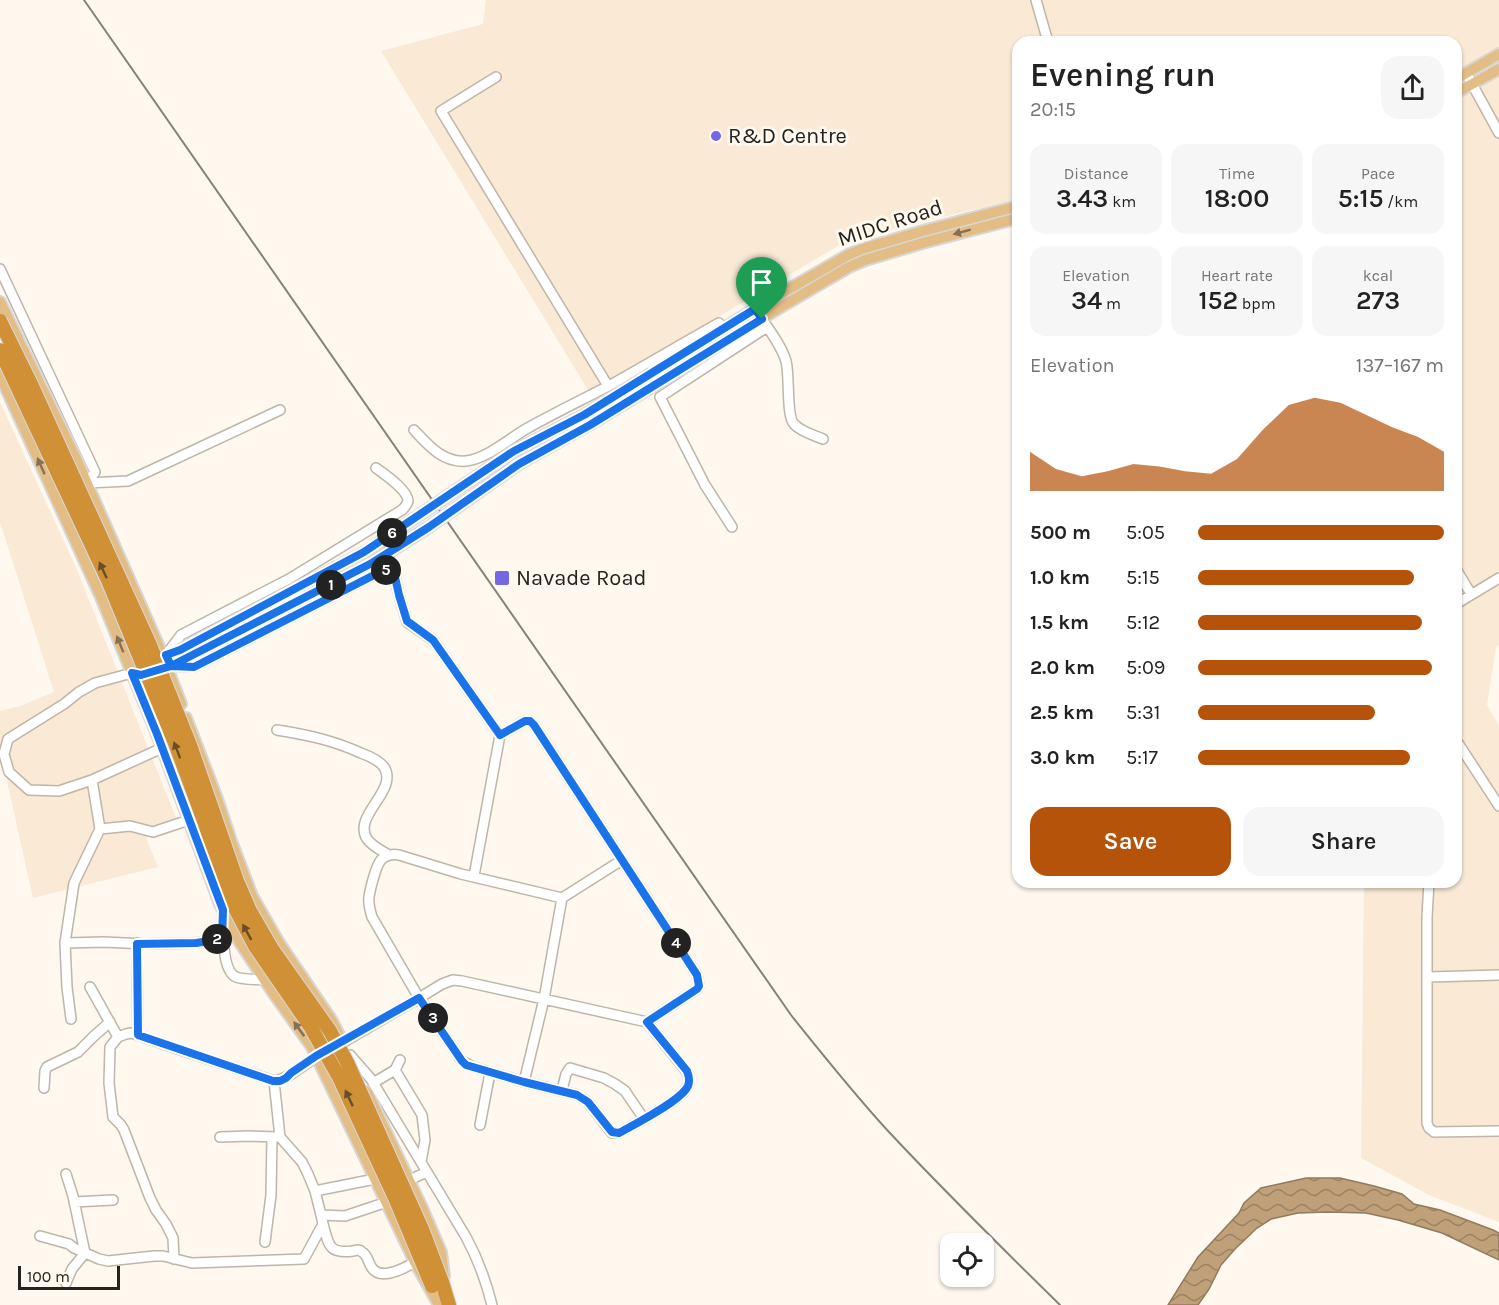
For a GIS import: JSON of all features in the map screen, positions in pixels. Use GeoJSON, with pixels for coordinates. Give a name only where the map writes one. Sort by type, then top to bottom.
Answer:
{"type":"FeatureCollection","features":[{"type":"Feature","properties":{"kind":"highway"},"geometry":{"type":"LineString","coordinates":[[0,321],[150,645],[190,745],[237,882],[250,911],[272,949],[330,1031],[347,1062],[422,1229],[437,1284],[439,1305]]}},
{"type":"Feature","properties":{"kind":"highway"},"geometry":{"type":"LineString","coordinates":[[0,350],[108,580],[175,743],[204,820],[228,895],[255,946],[310,1026],[339,1077],[396,1200],[449,1305]]}},
{"type":"Feature","properties":{"kind":"main road"},"geometry":{"type":"LineString","coordinates":[[1462,76],[1499,54]]}},
{"type":"Feature","properties":{"kind":"main road"},"geometry":{"type":"LineString","coordinates":[[1462,90],[1499,69]]}},
{"type":"Feature","properties":{"kind":"main road","name":"MIDC Road"},"geometry":{"type":"LineString","coordinates":[[659,376],[723,329],[761,319],[827,266],[861,249],[1012,208]]}},
{"type":"Feature","properties":{"kind":"main road","name":"MIDC Road"},"geometry":{"type":"LineString","coordinates":[[659,376],[830,278],[866,260],[1012,220]]}},
{"type":"Feature","properties":{"kind":"main road"},"geometry":{"type":"LineString","coordinates":[[0,302],[87,483],[169,667],[252,896],[279,943],[332,1021],[350,1054],[422,1208],[441,1252],[449,1305]]}},
{"type":"Feature","properties":{"kind":"main road"},"geometry":{"type":"LineString","coordinates":[[0,375],[132,673],[223,910],[238,940],[312,1047],[415,1262],[439,1305]]}},
{"type":"Feature","properties":{"kind":"main road"},"geometry":{"type":"LineString","coordinates":[[132,673],[141,675],[169,667],[183,655],[372,563],[429,527],[519,464],[590,425],[659,376]]}},
{"type":"Feature","properties":{"kind":"main road"},"geometry":{"type":"LineString","coordinates":[[132,673],[138,666],[164,656],[183,655]]}},
{"type":"Feature","properties":{"kind":"street"},"geometry":{"type":"LineString","coordinates":[[1036,0],[1046,36]]}},
{"type":"Feature","properties":{"kind":"street"},"geometry":{"type":"LineString","coordinates":[[1462,76],[1473,84],[1499,133]]}},
{"type":"Feature","properties":{"kind":"street"},"geometry":{"type":"LineString","coordinates":[[496,77],[441,111],[608,386]]}},
{"type":"Feature","properties":{"kind":"street"},"geometry":{"type":"LineString","coordinates":[[0,269],[95,472],[87,483]]}},
{"type":"Feature","properties":{"kind":"street"},"geometry":{"type":"LineString","coordinates":[[732,527],[705,485],[660,397],[761,319],[783,354],[786,363],[789,374],[790,418],[795,425],[823,439]]}},
{"type":"Feature","properties":{"kind":"street"},"geometry":{"type":"LineString","coordinates":[[414,430],[430,448],[443,457],[468,461],[481,456],[527,428],[608,386],[719,323],[723,329]]}},
{"type":"Feature","properties":{"kind":"street"},"geometry":{"type":"LineString","coordinates":[[87,483],[128,481],[280,410]]}},
{"type":"Feature","properties":{"kind":"street"},"geometry":{"type":"LineString","coordinates":[[164,656],[181,635],[289,579],[402,510],[407,505],[406,495],[376,468]]}},
{"type":"Feature","properties":{"kind":"street"},"geometry":{"type":"LineString","coordinates":[[169,667],[194,667],[380,572],[391,571],[395,577],[407,621],[433,640],[500,735],[474,876]]}},
{"type":"Feature","properties":{"kind":"street"},"geometry":{"type":"LineString","coordinates":[[1462,600],[1499,578]]}},
{"type":"Feature","properties":{"kind":"street"},"geometry":{"type":"LineString","coordinates":[[1462,579],[1471,594]]}},
{"type":"Feature","properties":{"kind":"street"},"geometry":{"type":"LineString","coordinates":[[132,673],[94,683],[8,739],[4,754],[9,772],[29,790],[58,791],[92,780],[162,748]]}},
{"type":"Feature","properties":{"kind":"street"},"geometry":{"type":"LineString","coordinates":[[500,735],[525,721],[530,721],[534,725],[697,975],[699,981],[697,989],[647,1022]]}},
{"type":"Feature","properties":{"kind":"street"},"geometry":{"type":"LineString","coordinates":[[277,730],[323,738],[376,759],[383,766],[386,773],[383,793],[370,812],[364,824],[364,831],[372,844],[389,855]]}},
{"type":"Feature","properties":{"kind":"street"},"geometry":{"type":"LineString","coordinates":[[1462,749],[1499,806]]}},
{"type":"Feature","properties":{"kind":"street"},"geometry":{"type":"LineString","coordinates":[[71,1019],[65,943],[74,883],[100,829],[92,780]]}},
{"type":"Feature","properties":{"kind":"street"},"geometry":{"type":"LineString","coordinates":[[100,829],[130,826],[153,832],[189,820]]}},
{"type":"Feature","properties":{"kind":"street"},"geometry":{"type":"LineString","coordinates":[[174,1259],[173,1238],[150,1198],[124,1130],[113,1117],[108,1083],[110,1047],[118,1037],[131,1033],[273,1081],[280,1081],[316,1056],[343,1042],[419,998],[441,984],[453,980],[462,981],[647,1022],[687,1071],[689,1082],[684,1091],[674,1100],[619,1133],[612,1132],[582,1097],[466,1065],[419,998],[372,917],[369,907],[369,897],[378,864],[382,858],[389,855],[399,855],[461,874],[562,898],[622,860]]}},
{"type":"Feature","properties":{"kind":"street"},"geometry":{"type":"LineString","coordinates":[[1429,888],[1427,1123],[1434,1132],[1499,1131]]}},
{"type":"Feature","properties":{"kind":"street"},"geometry":{"type":"LineString","coordinates":[[524,1082],[544,999],[562,898]]}},
{"type":"Feature","properties":{"kind":"street"},"geometry":{"type":"LineString","coordinates":[[223,910],[222,939],[230,972],[239,978],[264,980]]}},
{"type":"Feature","properties":{"kind":"street"},"geometry":{"type":"LineString","coordinates":[[65,943],[196,943],[222,939]]}},
{"type":"Feature","properties":{"kind":"street"},"geometry":{"type":"LineString","coordinates":[[137,944],[138,1035]]}},
{"type":"Feature","properties":{"kind":"street"},"geometry":{"type":"LineString","coordinates":[[1428,977],[1499,975]]}},
{"type":"Feature","properties":{"kind":"street"},"geometry":{"type":"LineString","coordinates":[[90,987],[118,1037]]}},
{"type":"Feature","properties":{"kind":"street"},"geometry":{"type":"LineString","coordinates":[[44,1088],[47,1066],[78,1052],[110,1022]]}},
{"type":"Feature","properties":{"kind":"street"},"geometry":{"type":"LineString","coordinates":[[350,1054],[373,1083],[476,1255],[492,1305]]}},
{"type":"Feature","properties":{"kind":"street"},"geometry":{"type":"LineString","coordinates":[[373,1083],[395,1070],[400,1060]]}},
{"type":"Feature","properties":{"kind":"street"},"geometry":{"type":"LineString","coordinates":[[562,1090],[570,1068],[604,1078],[625,1091],[644,1119]]}},
{"type":"Feature","properties":{"kind":"street"},"geometry":{"type":"LineString","coordinates":[[395,1070],[422,1115],[425,1140],[421,1162]]}},
{"type":"Feature","properties":{"kind":"street"},"geometry":{"type":"LineString","coordinates":[[480,1125],[490,1072]]}},
{"type":"Feature","properties":{"kind":"street"},"geometry":{"type":"LineString","coordinates":[[265,1242],[276,1137],[273,1081]]}},
{"type":"Feature","properties":{"kind":"street"},"geometry":{"type":"LineString","coordinates":[[220,1137],[276,1137],[302,1162],[315,1191],[329,1245],[333,1250],[362,1252],[376,1272],[389,1273],[401,1270],[415,1262]]}},
{"type":"Feature","properties":{"kind":"street"},"geometry":{"type":"LineString","coordinates":[[409,1180],[427,1172]]}},
{"type":"Feature","properties":{"kind":"street"},"geometry":{"type":"LineString","coordinates":[[66,1174],[85,1252],[72,1269],[66,1283]]}},
{"type":"Feature","properties":{"kind":"street"},"geometry":{"type":"LineString","coordinates":[[315,1191],[375,1179]]}},
{"type":"Feature","properties":{"kind":"street"},"geometry":{"type":"LineString","coordinates":[[74,1202],[113,1200]]}},
{"type":"Feature","properties":{"kind":"street"},"geometry":{"type":"LineString","coordinates":[[322,1220],[387,1202]]}},
{"type":"Feature","properties":{"kind":"street"},"geometry":{"type":"LineString","coordinates":[[40,1236],[69,1244],[108,1261],[154,1256],[192,1263],[304,1259],[322,1220]]}},
{"type":"Feature","properties":{"kind":"shaded area"},"geometry":{"type":"Polygon","coordinates":[[[486,0],[1499,0],[1499,645],[1496,647],[1487,705],[1499,725],[1499,1222],[1429,1195],[1361,1158],[1364,888],[1462,888],[1462,36],[1012,36],[1012,200],[848,240],[590,393],[381,51],[483,24],[486,0]]]}},
{"type":"Feature","properties":{"kind":"shaded area"},"geometry":{"type":"Polygon","coordinates":[[[0,402],[77,570],[178,823],[146,838],[158,867],[33,898],[0,749],[0,711],[20,706],[54,692],[0,522],[0,402]]]}},
{"type":"Feature","properties":{"kind":"water"},"geometry":{"type":"Polygon","coordinates":[[[1306,1178],[1340,1178],[1374,1186],[1402,1194],[1414,1204],[1440,1210],[1493,1230],[1499,1233],[1499,1260],[1442,1233],[1398,1220],[1366,1213],[1298,1213],[1271,1219],[1257,1228],[1221,1265],[1198,1305],[1168,1305],[1198,1257],[1239,1213],[1244,1203],[1261,1188],[1306,1178]]]}},
{"type":"Feature","properties":{"kind":"railway"},"geometry":{"type":"LineString","coordinates":[[84,0],[791,1015],[889,1132],[1060,1305]]}},
{"type":"Feature","properties":{"kind":"place","name":"R&D Centre"},"geometry":{"type":"Point","coordinates":[716,136]}},
{"type":"Feature","properties":{"kind":"place","name":"Navade Road"},"geometry":{"type":"Point","coordinates":[502,578]}},
{"type":"Feature","properties":{"kind":"route"},"geometry":{"type":"LineString","coordinates":[[762,319],[590,425],[519,464],[429,527],[372,563],[185,660],[171,666],[141,675],[132,673],[223,910],[222,939],[196,943],[137,944],[138,1035],[273,1081],[280,1081],[316,1056],[419,998],[466,1065],[582,1097],[609,1131],[619,1133],[674,1100],[684,1091],[689,1082],[687,1071],[647,1022],[697,989],[699,986],[697,975],[534,725],[530,721],[525,721],[500,735],[433,640],[407,621],[393,572],[386,570],[380,572],[194,667],[171,666],[166,655],[180,650],[364,552],[514,451],[584,415],[755,309],[762,319]]}}]}
